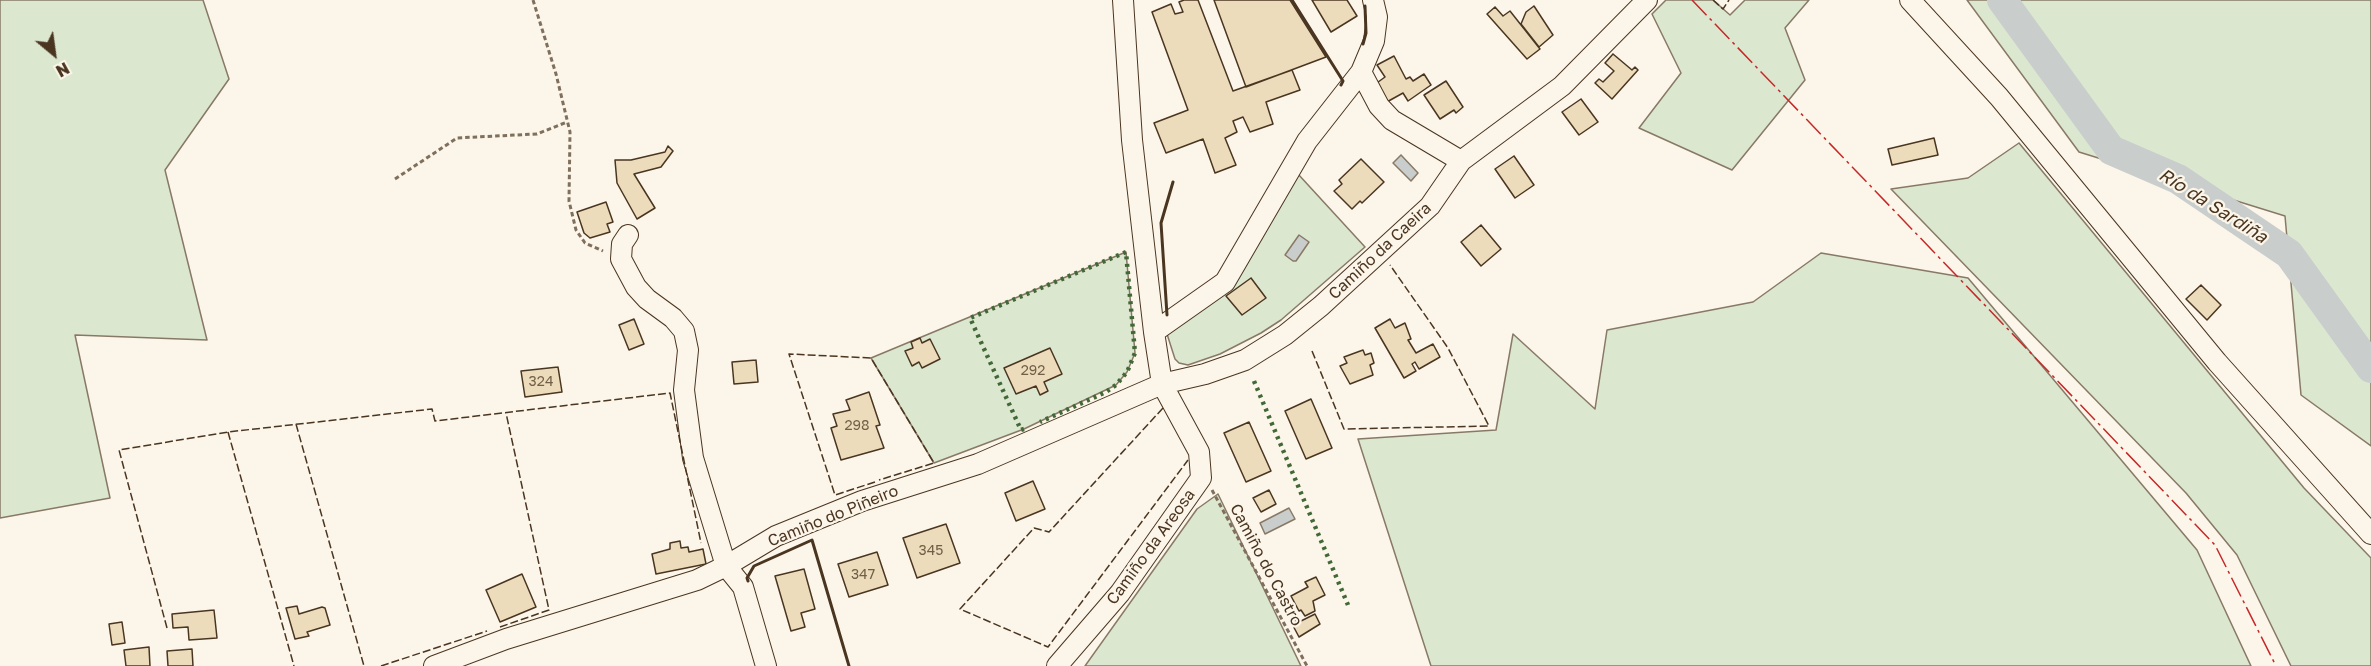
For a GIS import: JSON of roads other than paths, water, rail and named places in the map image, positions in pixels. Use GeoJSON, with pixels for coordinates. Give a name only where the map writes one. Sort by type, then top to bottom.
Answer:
{"type":"FeatureCollection","features":[{"type":"Feature","properties":{"kind":"street","name":"Camiño da Areosa"},"geometry":{"type":"LineString","coordinates":[[1057,666],[1120,593],[1201,478],[1199,452],[1162,384],[1132,140],[1123,0]]}},
{"type":"Feature","properties":{"kind":"street"},"geometry":{"type":"LineString","coordinates":[[1154,332],[1225,282],[1307,141],[1361,72],[1374,41],[1377,17],[1373,0]]}},
{"type":"Feature","properties":{"kind":"street","name":"Camiño da Caeira"},"geometry":{"type":"LineString","coordinates":[[1162,384],[1204,374],[1245,360],[1285,335],[1321,306],[1430,206],[1461,161],[1562,86],[1647,0]]}},
{"type":"Feature","properties":{"kind":"street"},"geometry":{"type":"LineString","coordinates":[[1910,0],[2000,97],[2217,362],[2371,534]]}},
{"type":"Feature","properties":{"kind":"street"},"geometry":{"type":"LineString","coordinates":[[1361,72],[1379,106],[1392,120],[1461,161]]}},
{"type":"Feature","properties":{"kind":"street"},"geometry":{"type":"LineString","coordinates":[[628,235],[622,244],[621,259],[636,287],[647,299],[673,318],[684,331],[688,350],[684,390],[693,458],[726,566],[743,587],[766,666]]}},
{"type":"Feature","properties":{"kind":"street","name":"Camiño do Piñeiro"},"geometry":{"type":"LineString","coordinates":[[434,666],[506,639],[697,580],[726,566],[776,536],[862,501],[978,464],[1162,384]]}},
{"type":"Feature","properties":{"kind":"waterway","name":"Río da Sardiña"},"geometry":{"type":"LineString","coordinates":[[2002,0],[2111,150],[2178,179],[2289,254],[2371,368]]}}]}
